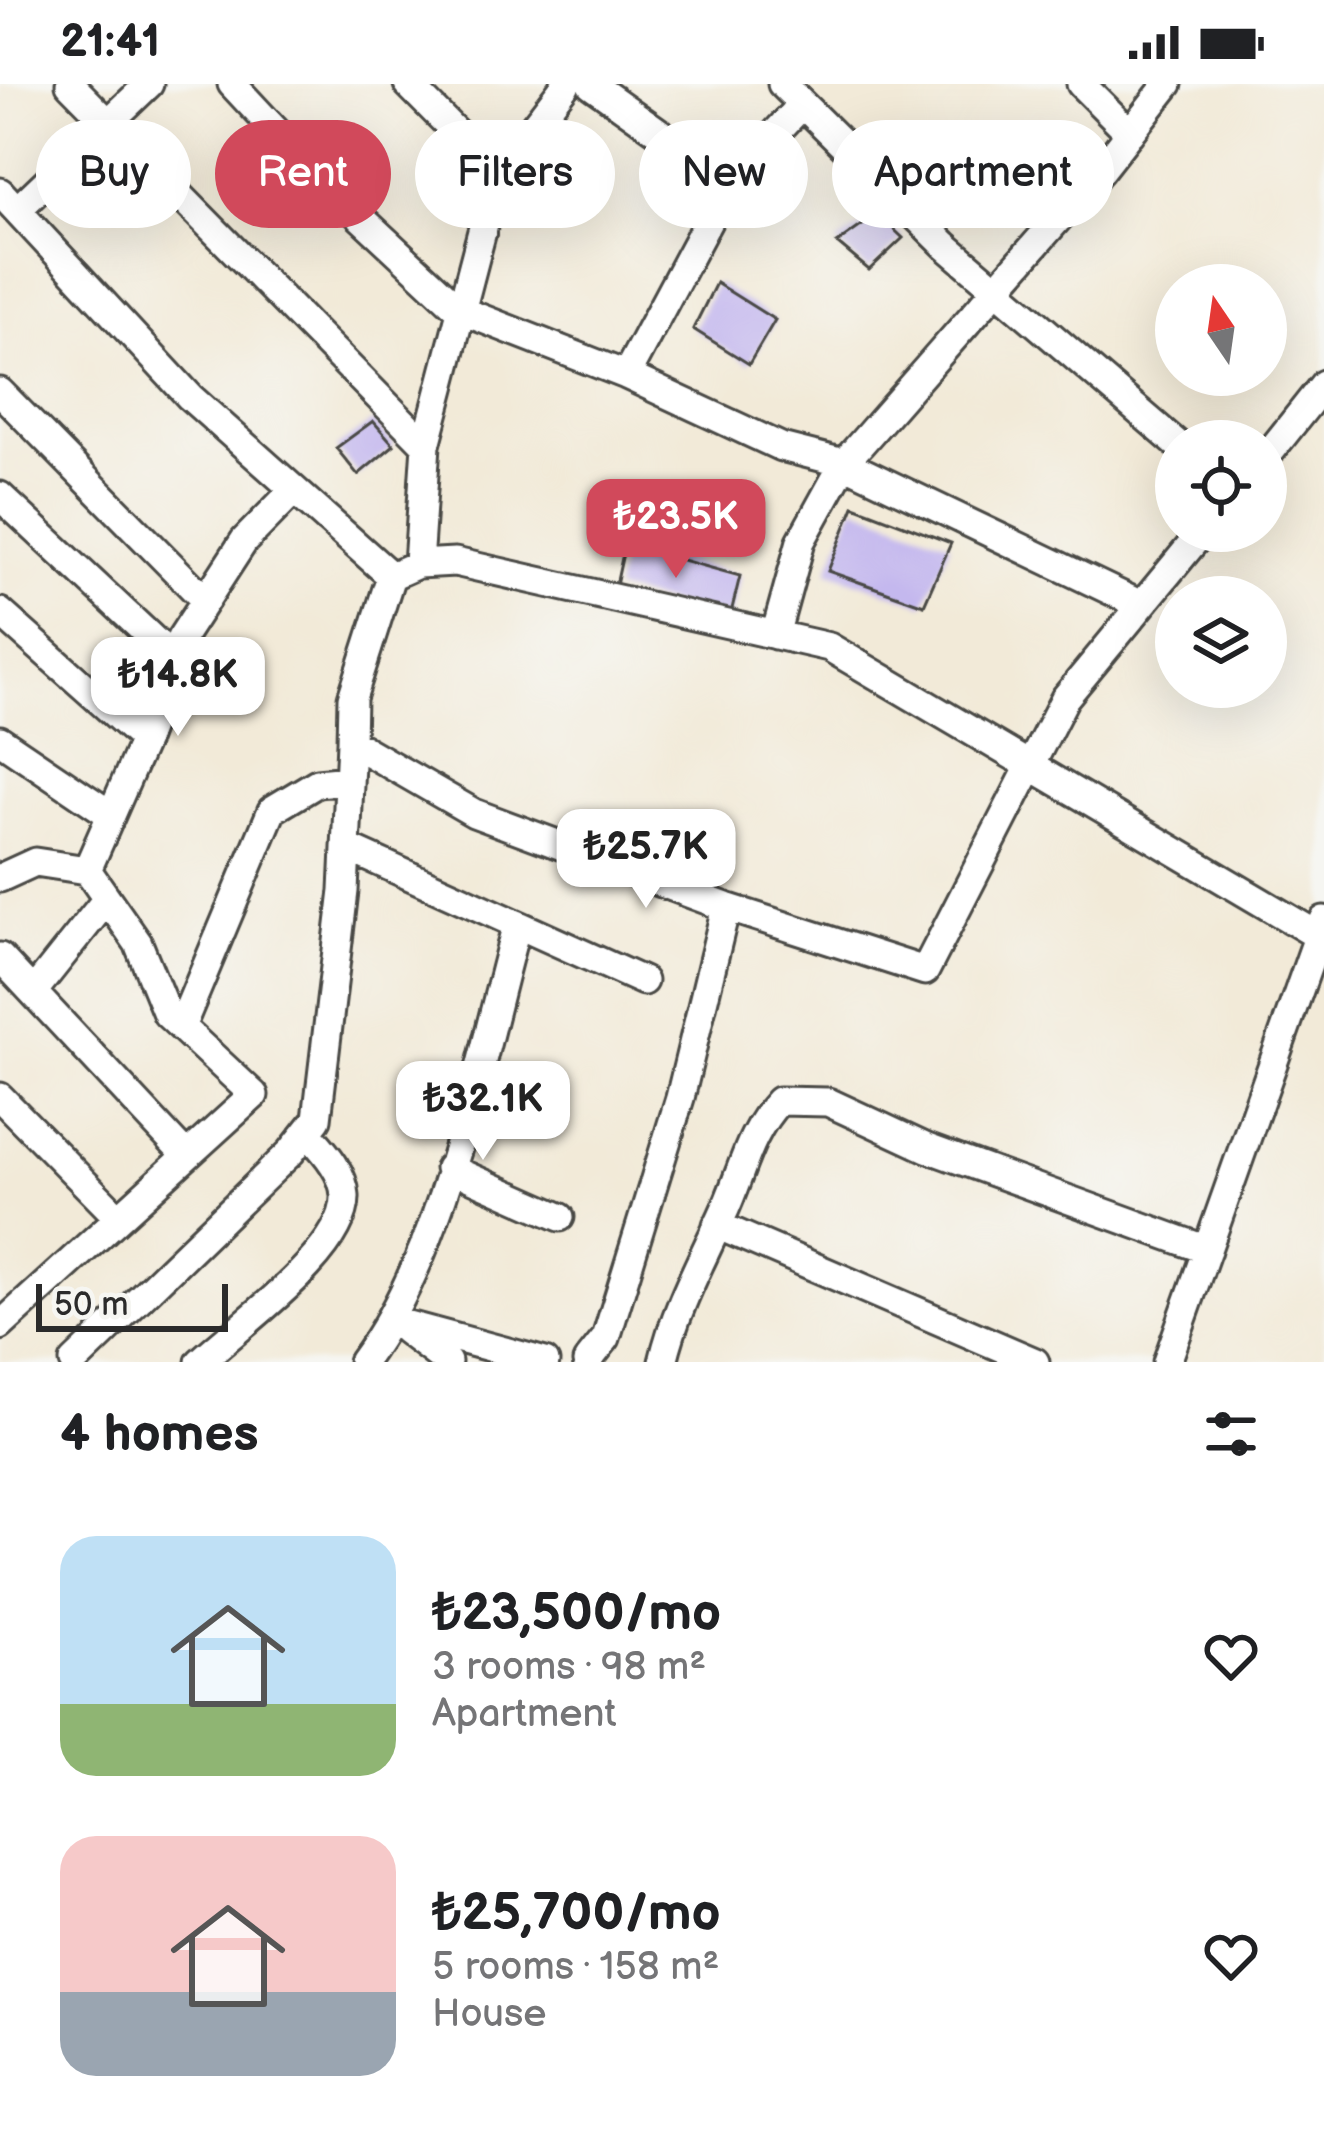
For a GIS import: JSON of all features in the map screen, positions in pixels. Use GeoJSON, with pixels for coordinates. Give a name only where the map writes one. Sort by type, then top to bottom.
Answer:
{"type":"FeatureCollection","features":[{"type":"Feature","properties":{"kind":"street"},"geometry":{"type":"LineString","coordinates":[[70,84],[107,120]]}},
{"type":"Feature","properties":{"kind":"street"},"geometry":{"type":"LineString","coordinates":[[113,120],[149,84]]}},
{"type":"Feature","properties":{"kind":"street"},"geometry":{"type":"LineString","coordinates":[[232,84],[329,188],[460,310],[626,375],[781,447],[844,463],[1142,605]]}},
{"type":"Feature","properties":{"kind":"street"},"geometry":{"type":"LineString","coordinates":[[408,84],[444,120]]}},
{"type":"Feature","properties":{"kind":"street"},"geometry":{"type":"LineString","coordinates":[[538,120],[566,84]]}},
{"type":"Feature","properties":{"kind":"street"},"geometry":{"type":"LineString","coordinates":[[591,84],[642,120]]}},
{"type":"Feature","properties":{"kind":"street"},"geometry":{"type":"LineString","coordinates":[[1081,84],[1130,133]]}},
{"type":"Feature","properties":{"kind":"street"},"geometry":{"type":"LineString","coordinates":[[775,635],[801,542],[844,463],[1168,84]]}},
{"type":"Feature","properties":{"kind":"street"},"geometry":{"type":"LineString","coordinates":[[773,120],[792,94],[944,245],[1155,425]]}},
{"type":"Feature","properties":{"kind":"street"},"geometry":{"type":"LineString","coordinates":[[36,180],[8,201],[190,397],[391,576]]}},
{"type":"Feature","properties":{"kind":"street"},"geometry":{"type":"LineString","coordinates":[[191,206],[426,445]]}},
{"type":"Feature","properties":{"kind":"street"},"geometry":{"type":"LineString","coordinates":[[418,564],[426,445],[482,228]]}},
{"type":"Feature","properties":{"kind":"street"},"geometry":{"type":"LineString","coordinates":[[626,375],[704,228]]}},
{"type":"Feature","properties":{"kind":"street"},"geometry":{"type":"LineString","coordinates":[[1287,432],[1323,389]]}},
{"type":"Feature","properties":{"kind":"street"},"geometry":{"type":"LineString","coordinates":[[0,392],[205,600]]}},
{"type":"Feature","properties":{"kind":"street"},"geometry":{"type":"LineString","coordinates":[[87,870],[144,740],[173,658],[244,541],[294,490]]}},
{"type":"Feature","properties":{"kind":"street"},"geometry":{"type":"LineString","coordinates":[[0,496],[173,658]]}},
{"type":"Feature","properties":{"kind":"street"},"geometry":{"type":"LineString","coordinates":[[351,742],[474,813],[726,907],[926,971],[1065,698],[1186,552]]}},
{"type":"Feature","properties":{"kind":"street"},"geometry":{"type":"LineString","coordinates":[[74,1362],[317,1119],[346,847],[352,698],[391,576],[418,564],[454,562],[829,647],[1028,765],[1320,927],[1167,1362]]}},
{"type":"Feature","properties":{"kind":"street"},"geometry":{"type":"LineString","coordinates":[[0,612],[144,740]]}},
{"type":"Feature","properties":{"kind":"street"},"geometry":{"type":"LineString","coordinates":[[0,740],[111,815]]}},
{"type":"Feature","properties":{"kind":"street"},"geometry":{"type":"LineString","coordinates":[[181,1027],[272,809],[317,783],[349,780]]}},
{"type":"Feature","properties":{"kind":"street"},"geometry":{"type":"LineString","coordinates":[[346,847],[643,981]]}},
{"type":"Feature","properties":{"kind":"street"},"geometry":{"type":"LineString","coordinates":[[0,878],[35,862],[87,870],[138,943],[167,1014],[254,1095],[0,1326]]}},
{"type":"Feature","properties":{"kind":"street"},"geometry":{"type":"LineString","coordinates":[[33,992],[107,899]]}},
{"type":"Feature","properties":{"kind":"street"},"geometry":{"type":"LineString","coordinates":[[587,1362],[606,1338],[674,1118],[726,907]]}},
{"type":"Feature","properties":{"kind":"street"},"geometry":{"type":"LineString","coordinates":[[362,1362],[393,1321],[449,1168],[517,924]]}},
{"type":"Feature","properties":{"kind":"street"},"geometry":{"type":"LineString","coordinates":[[0,957],[186,1156]]}},
{"type":"Feature","properties":{"kind":"street"},"geometry":{"type":"LineString","coordinates":[[0,1097],[118,1216]]}},
{"type":"Feature","properties":{"kind":"street"},"geometry":{"type":"LineString","coordinates":[[663,1362],[694,1271],[755,1126],[779,1101],[828,1102],[927,1148],[1207,1250]]}},
{"type":"Feature","properties":{"kind":"street"},"geometry":{"type":"LineString","coordinates":[[200,1362],[330,1245],[345,1196],[331,1159],[307,1132]]}},
{"type":"Feature","properties":{"kind":"street"},"geometry":{"type":"LineString","coordinates":[[449,1168],[560,1216]]}},
{"type":"Feature","properties":{"kind":"street"},"geometry":{"type":"LineString","coordinates":[[717,1225],[1035,1362]]}},
{"type":"Feature","properties":{"kind":"street"},"geometry":{"type":"LineString","coordinates":[[393,1321],[447,1362]]}},
{"type":"Feature","properties":{"kind":"street"},"geometry":{"type":"LineString","coordinates":[[393,1321],[545,1362]]}},
{"type":"Feature","properties":{"kind":"building"},"geometry":{"type":"Polygon","coordinates":[[[858,228],[893,228],[903,238],[869,270],[837,243],[858,228]]]}},
{"type":"Feature","properties":{"kind":"building"},"geometry":{"type":"Polygon","coordinates":[[[716,283],[775,320],[749,364],[693,329],[716,283]]]}},
{"type":"Feature","properties":{"kind":"building"},"geometry":{"type":"Polygon","coordinates":[[[373,421],[394,445],[358,475],[336,448],[373,421]]]}},
{"type":"Feature","properties":{"kind":"building"},"geometry":{"type":"Polygon","coordinates":[[[854,506],[951,543],[924,605],[828,571],[854,506]]]}},
{"type":"Feature","properties":{"kind":"building"},"geometry":{"type":"Polygon","coordinates":[[[625,544],[740,576],[730,617],[615,590],[625,544]]]}}]}
